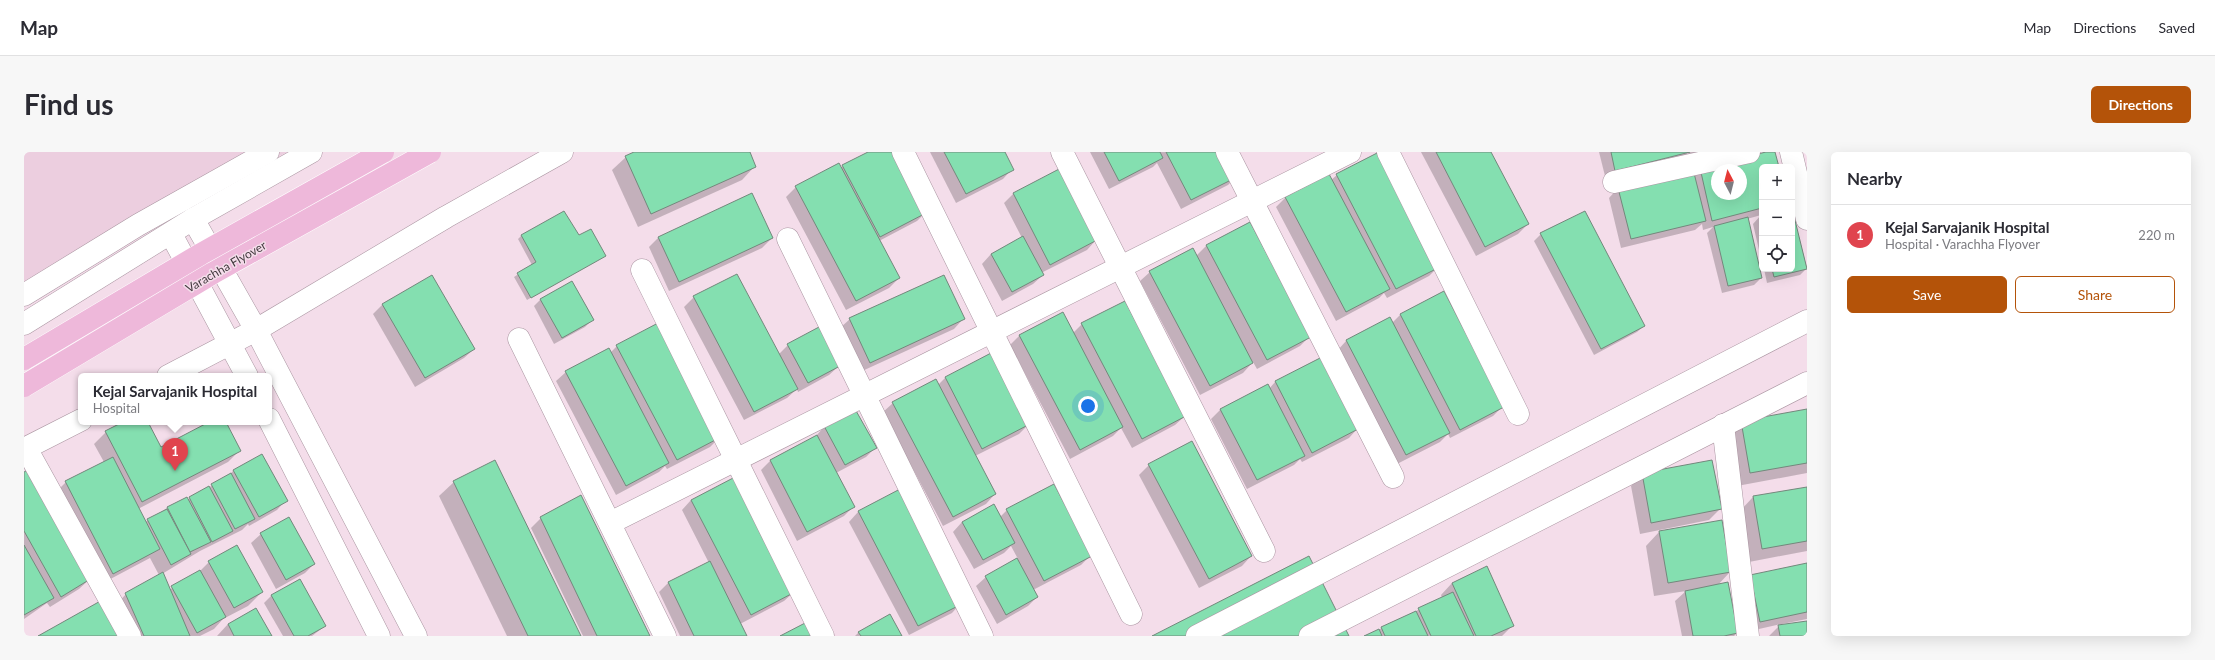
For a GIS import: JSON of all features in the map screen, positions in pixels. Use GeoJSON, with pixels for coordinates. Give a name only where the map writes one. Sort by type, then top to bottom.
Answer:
{"type":"FeatureCollection","features":[{"type":"Feature","properties":{"kind":"main road","name":"Varachha Flyover"},"geometry":{"type":"LineString","coordinates":[[24,359],[201,254],[383,152]]}},
{"type":"Feature","properties":{"kind":"main road","name":"Varachha Flyover"},"geometry":{"type":"LineString","coordinates":[[24,386],[213,273],[430,152]]}},
{"type":"Feature","properties":{"kind":"street"},"geometry":{"type":"LineString","coordinates":[[24,296],[88,254],[268,152]]}},
{"type":"Feature","properties":{"kind":"street"},"geometry":{"type":"LineString","coordinates":[[24,324],[193,219],[311,152]]}},
{"type":"Feature","properties":{"kind":"street"},"geometry":{"type":"LineString","coordinates":[[174,373],[230,345],[446,217],[562,152]]}},
{"type":"Feature","properties":{"kind":"street"},"geometry":{"type":"LineString","coordinates":[[903,152],[1131,614]]}},
{"type":"Feature","properties":{"kind":"street"},"geometry":{"type":"LineString","coordinates":[[1062,152],[1264,551]]}},
{"type":"Feature","properties":{"kind":"street"},"geometry":{"type":"LineString","coordinates":[[1226,152],[1393,477]]}},
{"type":"Feature","properties":{"kind":"street"},"geometry":{"type":"LineString","coordinates":[[610,523],[1350,152]]}},
{"type":"Feature","properties":{"kind":"street"},"geometry":{"type":"LineString","coordinates":[[1388,152],[1518,414]]}},
{"type":"Feature","properties":{"kind":"street"},"geometry":{"type":"LineString","coordinates":[[1614,182],[1749,152]]}},
{"type":"Feature","properties":{"kind":"street"},"geometry":{"type":"LineString","coordinates":[[1791,152],[1807,219]]}},
{"type":"Feature","properties":{"kind":"street"},"geometry":{"type":"LineString","coordinates":[[193,219],[256,330],[416,636]]}},
{"type":"Feature","properties":{"kind":"street"},"geometry":{"type":"LineString","coordinates":[[171,234],[244,373]]}},
{"type":"Feature","properties":{"kind":"street"},"geometry":{"type":"LineString","coordinates":[[788,239],[982,636]]}},
{"type":"Feature","properties":{"kind":"street"},"geometry":{"type":"LineString","coordinates":[[642,270],[823,636]]}},
{"type":"Feature","properties":{"kind":"street"},"geometry":{"type":"LineString","coordinates":[[1197,636],[1807,321]]}},
{"type":"Feature","properties":{"kind":"street"},"geometry":{"type":"LineString","coordinates":[[519,340],[665,636]]}},
{"type":"Feature","properties":{"kind":"street"},"geometry":{"type":"LineString","coordinates":[[1310,636],[1807,382]]}},
{"type":"Feature","properties":{"kind":"street"},"geometry":{"type":"LineString","coordinates":[[78,422],[25,448],[130,636]]}},
{"type":"Feature","properties":{"kind":"street"},"geometry":{"type":"LineString","coordinates":[[272,425],[379,636]]}},
{"type":"Feature","properties":{"kind":"street"},"geometry":{"type":"LineString","coordinates":[[1723,425],[1748,636]]}},
{"type":"Feature","properties":{"kind":"shaded area"},"geometry":{"type":"Polygon","coordinates":[[[24,152],[287,152],[24,292],[24,152]]]}},
{"type":"Feature","properties":{"kind":"building"},"geometry":{"type":"Polygon","coordinates":[[[634,152],[750,152],[756,167],[651,214],[625,156],[634,152]]]}},
{"type":"Feature","properties":{"kind":"building"},"geometry":{"type":"Polygon","coordinates":[[[868,152],[896,152],[928,212],[880,237],[842,165],[868,152]]]}},
{"type":"Feature","properties":{"kind":"building"},"geometry":{"type":"Polygon","coordinates":[[[944,152],[1005,152],[1014,170],[966,194],[944,152]]]}},
{"type":"Feature","properties":{"kind":"building"},"geometry":{"type":"Polygon","coordinates":[[[1104,152],[1160,152],[1163,158],[1119,181],[1104,152]]]}},
{"type":"Feature","properties":{"kind":"building"},"geometry":{"type":"Polygon","coordinates":[[[1166,152],[1226,152],[1239,176],[1191,200],[1166,152]]]}},
{"type":"Feature","properties":{"kind":"building"},"geometry":{"type":"Polygon","coordinates":[[[1379,152],[1440,267],[1396,289],[1336,174],[1379,152]]]}},
{"type":"Feature","properties":{"kind":"building"},"geometry":{"type":"Polygon","coordinates":[[[1436,152],[1491,152],[1529,224],[1485,247],[1436,152]]]}},
{"type":"Feature","properties":{"kind":"building"},"geometry":{"type":"Polygon","coordinates":[[[1611,152],[1690,152],[1615,171],[1611,152]]]}},
{"type":"Feature","properties":{"kind":"building"},"geometry":{"type":"Polygon","coordinates":[[[1766,152],[1775,152],[1778,164],[1759,164],[1759,209],[1712,221],[1700,168],[1711,165],[1711,200],[1747,200],[1747,164],[1716,164],[1766,152]]]}},
{"type":"Feature","properties":{"kind":"building"},"geometry":{"type":"Polygon","coordinates":[[[839,163],[900,278],[856,301],[795,186],[839,163]]]}},
{"type":"Feature","properties":{"kind":"building"},"geometry":{"type":"Polygon","coordinates":[[[1061,168],[1097,240],[1050,265],[1013,193],[1061,168]]]}},
{"type":"Feature","properties":{"kind":"building"},"geometry":{"type":"Polygon","coordinates":[[[1693,169],[1706,221],[1631,239],[1618,188],[1693,169]]]}},
{"type":"Feature","properties":{"kind":"building"},"geometry":{"type":"Polygon","coordinates":[[[1329,174],[1390,289],[1346,312],[1285,197],[1329,174]]]}},
{"type":"Feature","properties":{"kind":"building"},"geometry":{"type":"Polygon","coordinates":[[[752,193],[773,238],[679,282],[658,237],[752,193]]]}},
{"type":"Feature","properties":{"kind":"building"},"geometry":{"type":"Polygon","coordinates":[[[564,211],[579,235],[591,229],[606,256],[531,298],[517,273],[536,262],[521,235],[564,211]]]}},
{"type":"Feature","properties":{"kind":"building"},"geometry":{"type":"Polygon","coordinates":[[[1585,211],[1645,326],[1601,349],[1540,233],[1585,211]]]}},
{"type":"Feature","properties":{"kind":"building"},"geometry":{"type":"Polygon","coordinates":[[[1748,217],[1759,265],[1759,272],[1761,272],[1762,278],[1728,286],[1714,226],[1748,217]]]}},
{"type":"Feature","properties":{"kind":"building"},"geometry":{"type":"Polygon","coordinates":[[[1795,220],[1807,269],[1795,272],[1795,220]]]}},
{"type":"Feature","properties":{"kind":"building"},"geometry":{"type":"Polygon","coordinates":[[[1250,222],[1311,337],[1267,360],[1206,245],[1250,222]]]}},
{"type":"Feature","properties":{"kind":"building"},"geometry":{"type":"Polygon","coordinates":[[[1023,236],[1044,275],[1012,292],[991,254],[1023,236]]]}},
{"type":"Feature","properties":{"kind":"building"},"geometry":{"type":"Polygon","coordinates":[[[1193,248],[1253,363],[1210,386],[1149,271],[1193,248]]]}},
{"type":"Feature","properties":{"kind":"building"},"geometry":{"type":"Polygon","coordinates":[[[1773,272],[1795,272],[1774,277],[1773,272]]]}},
{"type":"Feature","properties":{"kind":"building"},"geometry":{"type":"Polygon","coordinates":[[[737,274],[798,389],[754,412],[693,296],[737,274]]]}},
{"type":"Feature","properties":{"kind":"building"},"geometry":{"type":"Polygon","coordinates":[[[432,275],[475,349],[425,378],[382,304],[432,275]]]}},
{"type":"Feature","properties":{"kind":"building"},"geometry":{"type":"Polygon","coordinates":[[[944,275],[965,319],[870,363],[849,318],[944,275]]]}},
{"type":"Feature","properties":{"kind":"building"},"geometry":{"type":"Polygon","coordinates":[[[572,281],[594,320],[562,338],[540,299],[572,281]]]}},
{"type":"Feature","properties":{"kind":"building"},"geometry":{"type":"Polygon","coordinates":[[[1444,291],[1504,407],[1460,430],[1400,314],[1444,291]]]}},
{"type":"Feature","properties":{"kind":"building"},"geometry":{"type":"Polygon","coordinates":[[[1125,301],[1186,416],[1142,439],[1081,323],[1125,301]]]}},
{"type":"Feature","properties":{"kind":"building"},"geometry":{"type":"Polygon","coordinates":[[[1063,312],[1123,427],[1080,450],[1019,335],[1063,312]]]}},
{"type":"Feature","properties":{"kind":"building"},"geometry":{"type":"Polygon","coordinates":[[[1390,317],[1450,433],[1406,455],[1346,340],[1390,317]]]}},
{"type":"Feature","properties":{"kind":"building"},"geometry":{"type":"Polygon","coordinates":[[[660,322],[721,437],[677,460],[616,345],[660,322]]]}},
{"type":"Feature","properties":{"kind":"building"},"geometry":{"type":"Polygon","coordinates":[[[819,327],[840,366],[808,383],[787,344],[819,327]]]}},
{"type":"Feature","properties":{"kind":"building"},"geometry":{"type":"Polygon","coordinates":[[[609,348],[669,463],[626,486],[565,371],[609,348]]]}},
{"type":"Feature","properties":{"kind":"building"},"geometry":{"type":"Polygon","coordinates":[[[993,352],[1030,424],[982,449],[945,377],[993,352]]]}},
{"type":"Feature","properties":{"kind":"building"},"geometry":{"type":"Polygon","coordinates":[[[1322,357],[1360,428],[1312,453],[1275,381],[1322,357]]]}},
{"type":"Feature","properties":{"kind":"building"},"geometry":{"type":"Polygon","coordinates":[[[936,379],[996,494],[953,517],[892,402],[936,379]]]}},
{"type":"Feature","properties":{"kind":"building"},"geometry":{"type":"Polygon","coordinates":[[[1268,384],[1305,456],[1257,480],[1220,409],[1268,384]]]}},
{"type":"Feature","properties":{"kind":"building"},"geometry":{"type":"Polygon","coordinates":[[[855,409],[877,448],[845,465],[824,426],[855,409]]]}},
{"type":"Feature","properties":{"kind":"building"},"geometry":{"type":"Polygon","coordinates":[[[1807,409],[1807,463],[1750,473],[1741,421],[1807,409]]]}},
{"type":"Feature","properties":{"kind":"building"},"geometry":{"type":"Polygon","coordinates":[[[117,425],[150,425],[161,447],[203,425],[228,425],[241,451],[142,502],[105,431],[117,425]]]}},
{"type":"Feature","properties":{"kind":"building"},"geometry":{"type":"Polygon","coordinates":[[[817,435],[855,507],[807,532],[770,460],[817,435]]]}},
{"type":"Feature","properties":{"kind":"building"},"geometry":{"type":"Polygon","coordinates":[[[1192,441],[1252,556],[1209,579],[1148,464],[1192,441]]]}},
{"type":"Feature","properties":{"kind":"building"},"geometry":{"type":"Polygon","coordinates":[[[262,454],[288,501],[259,517],[233,470],[262,454]]]}},
{"type":"Feature","properties":{"kind":"building"},"geometry":{"type":"Polygon","coordinates":[[[113,457],[160,549],[113,574],[65,481],[113,457]]]}},
{"type":"Feature","properties":{"kind":"building"},"geometry":{"type":"Polygon","coordinates":[[[495,460],[581,636],[528,636],[453,481],[495,460]]]}},
{"type":"Feature","properties":{"kind":"building"},"geometry":{"type":"Polygon","coordinates":[[[1712,460],[1722,509],[1651,523],[1642,473],[1712,460]]]}},
{"type":"Feature","properties":{"kind":"building"},"geometry":{"type":"Polygon","coordinates":[[[32,468],[92,578],[61,597],[24,531],[24,472],[32,468]]]}},
{"type":"Feature","properties":{"kind":"building"},"geometry":{"type":"Polygon","coordinates":[[[231,473],[255,519],[235,529],[211,484],[231,473]]]}},
{"type":"Feature","properties":{"kind":"building"},"geometry":{"type":"Polygon","coordinates":[[[735,477],[795,592],[751,615],[691,500],[735,477]]]}},
{"type":"Feature","properties":{"kind":"building"},"geometry":{"type":"Polygon","coordinates":[[[1054,484],[1092,556],[1044,581],[1006,509],[1054,484]]]}},
{"type":"Feature","properties":{"kind":"building"},"geometry":{"type":"Polygon","coordinates":[[[209,486],[233,531],[212,542],[189,497],[209,486]]]}},
{"type":"Feature","properties":{"kind":"building"},"geometry":{"type":"Polygon","coordinates":[[[1807,487],[1807,541],[1762,549],[1753,496],[1807,487]]]}},
{"type":"Feature","properties":{"kind":"building"},"geometry":{"type":"Polygon","coordinates":[[[902,488],[962,604],[918,626],[858,511],[902,488]]]}},
{"type":"Feature","properties":{"kind":"building"},"geometry":{"type":"Polygon","coordinates":[[[581,495],[650,636],[597,636],[540,517],[581,495]]]}},
{"type":"Feature","properties":{"kind":"building"},"geometry":{"type":"Polygon","coordinates":[[[187,497],[211,542],[190,552],[167,507],[187,497]]]}},
{"type":"Feature","properties":{"kind":"building"},"geometry":{"type":"Polygon","coordinates":[[[994,504],[1015,543],[983,560],[962,522],[994,504]]]}},
{"type":"Feature","properties":{"kind":"building"},"geometry":{"type":"Polygon","coordinates":[[[167,509],[191,554],[171,565],[147,519],[167,509]]]}},
{"type":"Feature","properties":{"kind":"building"},"geometry":{"type":"Polygon","coordinates":[[[289,517],[315,564],[286,580],[260,533],[289,517]]]}},
{"type":"Feature","properties":{"kind":"building"},"geometry":{"type":"Polygon","coordinates":[[[1722,520],[1731,572],[1668,583],[1659,531],[1722,520]]]}},
{"type":"Feature","properties":{"kind":"building"},"geometry":{"type":"Polygon","coordinates":[[[24,545],[54,598],[24,615],[24,545]]]}},
{"type":"Feature","properties":{"kind":"building"},"geometry":{"type":"Polygon","coordinates":[[[237,545],[263,592],[234,608],[208,561],[237,545]]]}},
{"type":"Feature","properties":{"kind":"building"},"geometry":{"type":"Polygon","coordinates":[[[1309,556],[1349,636],[1152,636],[1309,556]]]}},
{"type":"Feature","properties":{"kind":"building"},"geometry":{"type":"Polygon","coordinates":[[[1017,558],[1038,597],[1006,615],[985,576],[1017,558]]]}},
{"type":"Feature","properties":{"kind":"building"},"geometry":{"type":"Polygon","coordinates":[[[710,561],[747,636],[694,636],[668,582],[710,561]]]}},
{"type":"Feature","properties":{"kind":"building"},"geometry":{"type":"Polygon","coordinates":[[[1807,563],[1807,612],[1760,622],[1750,575],[1807,563]]]}},
{"type":"Feature","properties":{"kind":"building"},"geometry":{"type":"Polygon","coordinates":[[[1487,566],[1514,626],[1491,636],[1476,636],[1452,583],[1487,566]]]}},
{"type":"Feature","properties":{"kind":"building"},"geometry":{"type":"Polygon","coordinates":[[[200,570],[226,617],[197,633],[171,586],[200,570]]]}},
{"type":"Feature","properties":{"kind":"building"},"geometry":{"type":"Polygon","coordinates":[[[163,572],[190,636],[144,636],[125,593],[163,572]]]}},
{"type":"Feature","properties":{"kind":"building"},"geometry":{"type":"Polygon","coordinates":[[[300,579],[326,626],[308,636],[294,636],[271,595],[300,579]]]}},
{"type":"Feature","properties":{"kind":"building"},"geometry":{"type":"Polygon","coordinates":[[[1728,582],[1738,633],[1724,636],[1693,636],[1685,591],[1728,582]]]}},
{"type":"Feature","properties":{"kind":"building"},"geometry":{"type":"Polygon","coordinates":[[[1453,592],[1474,636],[1431,636],[1418,608],[1453,592]]]}},
{"type":"Feature","properties":{"kind":"building"},"geometry":{"type":"Polygon","coordinates":[[[104,599],[125,636],[38,636],[104,599]]]}},
{"type":"Feature","properties":{"kind":"building"},"geometry":{"type":"Polygon","coordinates":[[[256,608],[272,636],[234,636],[228,624],[256,608]]]}},
{"type":"Feature","properties":{"kind":"building"},"geometry":{"type":"Polygon","coordinates":[[[1416,611],[1428,636],[1385,636],[1381,627],[1416,611]]]}},
{"type":"Feature","properties":{"kind":"building"},"geometry":{"type":"Polygon","coordinates":[[[890,614],[902,636],[861,636],[858,632],[890,614]]]}},
{"type":"Feature","properties":{"kind":"building"},"geometry":{"type":"Polygon","coordinates":[[[1807,621],[1807,636],[1780,636],[1778,625],[1807,621]]]}},
{"type":"Feature","properties":{"kind":"building"},"geometry":{"type":"Polygon","coordinates":[[[807,622],[814,636],[780,636],[807,622]]]}},
{"type":"Feature","properties":{"kind":"building"},"geometry":{"type":"Polygon","coordinates":[[[1379,629],[1382,636],[1364,636],[1379,629]]]}},
{"type":"Feature","properties":{"kind":"place","name":"Kejal Sarvajanik Hospital"},"geometry":{"type":"Point","coordinates":[175,471]}}]}
